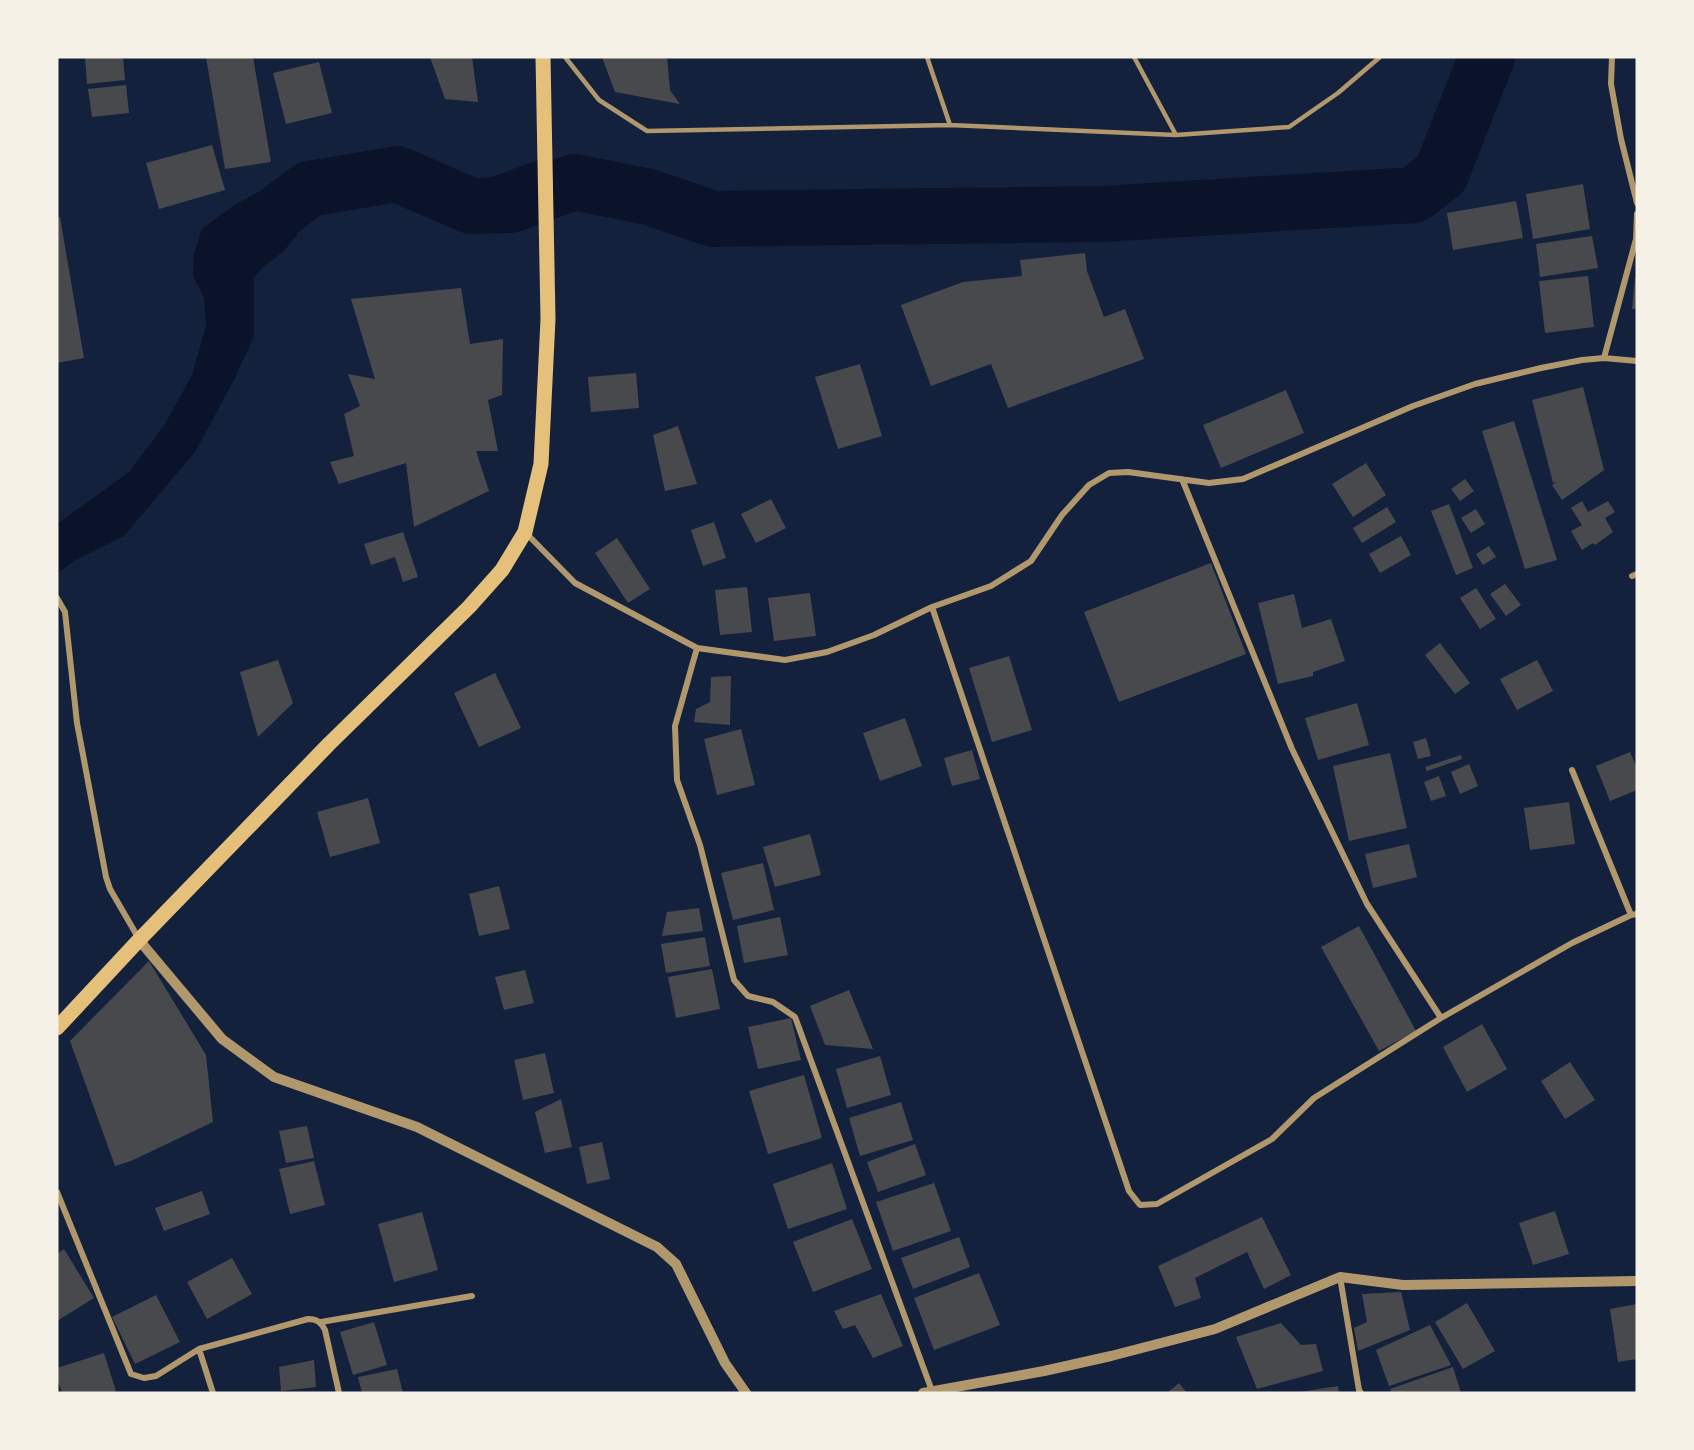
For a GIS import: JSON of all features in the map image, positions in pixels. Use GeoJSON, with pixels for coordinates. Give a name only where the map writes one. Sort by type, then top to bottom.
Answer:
{"type":"FeatureCollection","features":[{"type":"Feature","properties":{"kind":"main road"},"geometry":{"type":"LineString","coordinates":[[57,1028],[329,744],[469,607],[502,570],[525,532],[540,464],[548,319],[543,63]]}},
{"type":"Feature","properties":{"kind":"street"},"geometry":{"type":"LineString","coordinates":[[1612,57],[1611,84],[1621,139],[1637,203]]}},
{"type":"Feature","properties":{"kind":"street"},"geometry":{"type":"LineString","coordinates":[[1604,358],[1636,238],[1637,214]]}},
{"type":"Feature","properties":{"kind":"street"},"geometry":{"type":"LineString","coordinates":[[525,532],[575,583],[697,648],[785,660],[827,652],[874,635],[932,607],[991,586],[1031,561],[1075,500],[1089,485],[1109,474],[1128,472],[1209,483],[1243,478],[1413,406],[1475,384],[1541,368],[1604,358],[1637,361]]}},
{"type":"Feature","properties":{"kind":"street"},"geometry":{"type":"LineString","coordinates":[[1182,479],[1292,749],[1367,904],[1441,1018]]}},
{"type":"Feature","properties":{"kind":"street"},"geometry":{"type":"LineString","coordinates":[[57,598],[65,612],[77,723],[110,889],[139,940],[222,1039],[274,1077],[417,1127],[657,1247],[676,1264],[724,1363],[746,1393]]}},
{"type":"Feature","properties":{"kind":"street"},"geometry":{"type":"LineString","coordinates":[[932,607],[1129,1191],[1140,1205],[1157,1203],[1272,1139],[1314,1098],[1441,1018],[1572,943],[1634,915],[1572,771]]}},
{"type":"Feature","properties":{"kind":"street"},"geometry":{"type":"LineString","coordinates":[[697,648],[675,726],[677,780],[700,845],[734,980],[748,996],[773,1002],[795,1017],[928,1392],[1055,1369],[1215,1329],[1340,1277],[1403,1285],[1637,1281]]}},
{"type":"Feature","properties":{"kind":"street"},"geometry":{"type":"LineString","coordinates":[[57,1192],[131,1374],[144,1378],[156,1377],[199,1349],[308,1320],[315,1319],[321,1322],[472,1296]]}},
{"type":"Feature","properties":{"kind":"street"},"geometry":{"type":"LineString","coordinates":[[1340,1277],[1361,1393]]}},
{"type":"Feature","properties":{"kind":"street"},"geometry":{"type":"LineString","coordinates":[[321,1322],[325,1330],[339,1393]]}},
{"type":"Feature","properties":{"kind":"street"},"geometry":{"type":"LineString","coordinates":[[199,1349],[213,1393]]}},
{"type":"Feature","properties":{"kind":"lane"},"geometry":{"type":"LineString","coordinates":[[565,57],[599,100],[647,131],[950,125],[1176,135],[1289,128],[1338,93],[1380,57]]}},
{"type":"Feature","properties":{"kind":"lane"},"geometry":{"type":"LineString","coordinates":[[927,57],[950,125]]}},
{"type":"Feature","properties":{"kind":"lane"},"geometry":{"type":"LineString","coordinates":[[1134,57],[1176,135]]}},
{"type":"Feature","properties":{"kind":"water"},"geometry":{"type":"Polygon","coordinates":[[[552,155],[558,209],[479,217],[436,198],[406,180],[375,179],[314,188],[300,202],[297,235],[283,252],[264,266],[254,278],[254,336],[235,378],[195,452],[124,536],[76,560],[57,573],[57,524],[129,472],[165,424],[192,375],[206,326],[204,298],[193,276],[194,253],[202,229],[234,205],[302,169],[389,158],[454,178],[486,179],[552,155]]]}},
{"type":"Feature","properties":{"kind":"building"},"geometry":{"type":"Polygon","coordinates":[[[85,57],[123,57],[125,80],[87,84],[85,57]]]}},
{"type":"Feature","properties":{"kind":"building"},"geometry":{"type":"Polygon","coordinates":[[[206,57],[253,57],[271,162],[225,169],[206,57]]]}},
{"type":"Feature","properties":{"kind":"building"},"geometry":{"type":"Polygon","coordinates":[[[430,57],[472,57],[478,102],[445,99],[430,57]]]}},
{"type":"Feature","properties":{"kind":"building"},"geometry":{"type":"Polygon","coordinates":[[[602,57],[667,57],[670,90],[680,104],[615,92],[602,57]]]}},
{"type":"Feature","properties":{"kind":"building"},"geometry":{"type":"Polygon","coordinates":[[[319,62],[332,113],[286,124],[273,73],[319,62]]]}},
{"type":"Feature","properties":{"kind":"building"},"geometry":{"type":"Polygon","coordinates":[[[126,85],[129,113],[92,117],[88,89],[126,85]]]}},
{"type":"Feature","properties":{"kind":"building"},"geometry":{"type":"Polygon","coordinates":[[[212,145],[225,190],[159,209],[146,163],[212,145]]]}},
{"type":"Feature","properties":{"kind":"building"},"geometry":{"type":"Polygon","coordinates":[[[1583,184],[1590,229],[1533,239],[1526,194],[1583,184]]]}},
{"type":"Feature","properties":{"kind":"building"},"geometry":{"type":"Polygon","coordinates":[[[1516,201],[1523,238],[1453,250],[1447,213],[1516,201]]]}},
{"type":"Feature","properties":{"kind":"building"},"geometry":{"type":"Polygon","coordinates":[[[57,217],[60,217],[84,358],[57,363],[57,217]]]}},
{"type":"Feature","properties":{"kind":"building"},"geometry":{"type":"Polygon","coordinates":[[[1592,236],[1598,268],[1540,277],[1536,244],[1592,236]]]}},
{"type":"Feature","properties":{"kind":"building"},"geometry":{"type":"Polygon","coordinates":[[[1085,253],[1087,271],[1104,317],[1125,309],[1144,359],[1008,408],[991,364],[931,386],[901,305],[963,282],[1022,276],[1020,260],[1085,253]]]}},
{"type":"Feature","properties":{"kind":"building"},"geometry":{"type":"Polygon","coordinates":[[[1588,276],[1594,327],[1545,333],[1539,281],[1588,276]]]}},
{"type":"Feature","properties":{"kind":"building"},"geometry":{"type":"Polygon","coordinates":[[[1635,277],[1637,278],[1637,309],[1632,309],[1635,277]]]}},
{"type":"Feature","properties":{"kind":"building"},"geometry":{"type":"Polygon","coordinates":[[[461,288],[470,344],[503,339],[502,395],[488,400],[498,451],[476,451],[489,491],[414,527],[406,463],[339,484],[330,462],[354,456],[344,414],[360,406],[348,374],[375,379],[351,299],[461,288]]]}},
{"type":"Feature","properties":{"kind":"building"},"geometry":{"type":"Polygon","coordinates":[[[860,364],[882,436],[838,449],[815,377],[860,364]]]}},
{"type":"Feature","properties":{"kind":"building"},"geometry":{"type":"Polygon","coordinates":[[[636,373],[639,408],[591,412],[588,377],[636,373]]]}},
{"type":"Feature","properties":{"kind":"building"},"geometry":{"type":"Polygon","coordinates":[[[1583,387],[1604,470],[1562,500],[1552,485],[1557,482],[1553,483],[1532,400],[1583,387]]]}},
{"type":"Feature","properties":{"kind":"building"},"geometry":{"type":"Polygon","coordinates":[[[1286,390],[1304,433],[1221,468],[1203,425],[1286,390]]]}},
{"type":"Feature","properties":{"kind":"building"},"geometry":{"type":"Polygon","coordinates":[[[1514,421],[1557,560],[1525,569],[1482,431],[1514,421]]]}},
{"type":"Feature","properties":{"kind":"building"},"geometry":{"type":"Polygon","coordinates":[[[678,426],[697,484],[665,491],[653,435],[678,426]]]}},
{"type":"Feature","properties":{"kind":"building"},"geometry":{"type":"Polygon","coordinates":[[[1366,463],[1386,495],[1353,517],[1332,484],[1366,463]]]}},
{"type":"Feature","properties":{"kind":"building"},"geometry":{"type":"Polygon","coordinates":[[[1465,479],[1474,491],[1460,501],[1451,489],[1465,479]]]}},
{"type":"Feature","properties":{"kind":"building"},"geometry":{"type":"Polygon","coordinates":[[[771,499],[786,528],[756,543],[741,514],[771,499]]]}},
{"type":"Feature","properties":{"kind":"building"},"geometry":{"type":"Polygon","coordinates":[[[1582,501],[1588,512],[1608,501],[1615,512],[1605,518],[1613,532],[1595,545],[1593,543],[1582,550],[1571,531],[1582,525],[1571,508],[1582,501]]]}},
{"type":"Feature","properties":{"kind":"building"},"geometry":{"type":"Polygon","coordinates":[[[1449,504],[1473,568],[1456,575],[1431,511],[1449,504]]]}},
{"type":"Feature","properties":{"kind":"building"},"geometry":{"type":"Polygon","coordinates":[[[1387,507],[1396,522],[1362,543],[1353,528],[1387,507]]]}},
{"type":"Feature","properties":{"kind":"building"},"geometry":{"type":"Polygon","coordinates":[[[1476,509],[1485,524],[1471,533],[1461,518],[1476,509]]]}},
{"type":"Feature","properties":{"kind":"building"},"geometry":{"type":"Polygon","coordinates":[[[714,522],[726,558],[703,566],[691,530],[714,522]]]}},
{"type":"Feature","properties":{"kind":"building"},"geometry":{"type":"Polygon","coordinates":[[[403,532],[418,577],[403,582],[395,557],[371,565],[364,544],[403,532]]]}},
{"type":"Feature","properties":{"kind":"building"},"geometry":{"type":"Polygon","coordinates":[[[1401,536],[1411,555],[1380,573],[1369,554],[1401,536]]]}},
{"type":"Feature","properties":{"kind":"building"},"geometry":{"type":"Polygon","coordinates":[[[617,538],[650,589],[628,603],[595,553],[617,538]]]}},
{"type":"Feature","properties":{"kind":"building"},"geometry":{"type":"Polygon","coordinates":[[[1489,546],[1496,557],[1483,565],[1476,554],[1489,546]]]}},
{"type":"Feature","properties":{"kind":"building"},"geometry":{"type":"Polygon","coordinates":[[[1211,563],[1246,654],[1119,702],[1084,612],[1211,563]]]}},
{"type":"Feature","properties":{"kind":"building"},"geometry":{"type":"Polygon","coordinates":[[[1505,584],[1521,605],[1506,616],[1490,594],[1505,584]]]}},
{"type":"Feature","properties":{"kind":"building"},"geometry":{"type":"Polygon","coordinates":[[[747,587],[752,632],[720,635],[715,590],[747,587]]]}},
{"type":"Feature","properties":{"kind":"building"},"geometry":{"type":"Polygon","coordinates":[[[1476,588],[1496,619],[1480,629],[1460,598],[1476,588]]]}},
{"type":"Feature","properties":{"kind":"building"},"geometry":{"type":"Polygon","coordinates":[[[810,593],[816,636],[774,641],[768,598],[810,593]]]}},
{"type":"Feature","properties":{"kind":"building"},"geometry":{"type":"Polygon","coordinates":[[[1294,594],[1302,628],[1331,619],[1345,661],[1313,672],[1313,676],[1278,684],[1258,603],[1294,594]]]}},
{"type":"Feature","properties":{"kind":"building"},"geometry":{"type":"Polygon","coordinates":[[[1440,643],[1470,683],[1455,694],[1425,655],[1440,643]]]}},
{"type":"Feature","properties":{"kind":"building"},"geometry":{"type":"Polygon","coordinates":[[[1009,656],[1032,730],[992,742],[969,668],[1009,656]]]}},
{"type":"Feature","properties":{"kind":"building"},"geometry":{"type":"Polygon","coordinates":[[[278,660],[293,703],[258,737],[240,672],[278,660]]]}},
{"type":"Feature","properties":{"kind":"building"},"geometry":{"type":"Polygon","coordinates":[[[1537,660],[1553,691],[1517,710],[1500,679],[1537,660]]]}},
{"type":"Feature","properties":{"kind":"building"},"geometry":{"type":"Polygon","coordinates":[[[495,673],[521,728],[479,747],[454,693],[495,673]]]}},
{"type":"Feature","properties":{"kind":"building"},"geometry":{"type":"Polygon","coordinates":[[[731,676],[730,725],[694,722],[696,709],[710,702],[711,677],[731,676]]]}},
{"type":"Feature","properties":{"kind":"building"},"geometry":{"type":"Polygon","coordinates":[[[1357,703],[1369,745],[1318,760],[1305,718],[1357,703]]]}},
{"type":"Feature","properties":{"kind":"building"},"geometry":{"type":"Polygon","coordinates":[[[905,718],[922,766],[880,781],[863,733],[905,718]]]}},
{"type":"Feature","properties":{"kind":"building"},"geometry":{"type":"Polygon","coordinates":[[[741,729],[755,785],[717,795],[704,739],[741,729]]]}},
{"type":"Feature","properties":{"kind":"building"},"geometry":{"type":"Polygon","coordinates":[[[1426,738],[1431,756],[1418,759],[1413,742],[1426,738]]]}},
{"type":"Feature","properties":{"kind":"building"},"geometry":{"type":"Polygon","coordinates":[[[972,750],[980,779],[952,786],[944,758],[972,750]]]}},
{"type":"Feature","properties":{"kind":"building"},"geometry":{"type":"Polygon","coordinates":[[[1630,752],[1637,768],[1637,790],[1610,801],[1596,766],[1630,752]]]}},
{"type":"Feature","properties":{"kind":"building"},"geometry":{"type":"Polygon","coordinates":[[[1390,753],[1407,828],[1349,841],[1333,766],[1390,753]]]}},
{"type":"Feature","properties":{"kind":"building"},"geometry":{"type":"Polygon","coordinates":[[[1461,755],[1462,759],[1427,771],[1425,767],[1461,755]]]}},
{"type":"Feature","properties":{"kind":"building"},"geometry":{"type":"Polygon","coordinates":[[[1469,764],[1478,786],[1460,794],[1451,772],[1469,764]]]}},
{"type":"Feature","properties":{"kind":"building"},"geometry":{"type":"Polygon","coordinates":[[[1439,776],[1446,796],[1431,801],[1424,782],[1439,776]]]}},
{"type":"Feature","properties":{"kind":"building"},"geometry":{"type":"Polygon","coordinates":[[[368,798],[380,843],[330,857],[317,812],[368,798]]]}},
{"type":"Feature","properties":{"kind":"building"},"geometry":{"type":"Polygon","coordinates":[[[1569,802],[1575,844],[1530,850],[1524,808],[1569,802]]]}},
{"type":"Feature","properties":{"kind":"building"},"geometry":{"type":"Polygon","coordinates":[[[810,834],[821,875],[775,887],[763,847],[810,834]]]}},
{"type":"Feature","properties":{"kind":"building"},"geometry":{"type":"Polygon","coordinates":[[[1409,844],[1417,877],[1373,888],[1365,854],[1409,844]]]}},
{"type":"Feature","properties":{"kind":"building"},"geometry":{"type":"Polygon","coordinates":[[[763,863],[774,910],[733,920],[721,873],[763,863]]]}},
{"type":"Feature","properties":{"kind":"building"},"geometry":{"type":"Polygon","coordinates":[[[499,886],[510,929],[479,936],[469,894],[499,886]]]}},
{"type":"Feature","properties":{"kind":"building"},"geometry":{"type":"Polygon","coordinates":[[[699,908],[703,931],[662,936],[667,912],[699,908]]]}},
{"type":"Feature","properties":{"kind":"building"},"geometry":{"type":"Polygon","coordinates":[[[780,917],[788,955],[744,963],[737,926],[780,917]]]}},
{"type":"Feature","properties":{"kind":"building"},"geometry":{"type":"Polygon","coordinates":[[[1359,926],[1416,1031],[1379,1051],[1321,947],[1359,926]]]}},
{"type":"Feature","properties":{"kind":"building"},"geometry":{"type":"Polygon","coordinates":[[[705,937],[710,966],[666,973],[661,944],[705,937]]]}},
{"type":"Feature","properties":{"kind":"building"},"geometry":{"type":"Polygon","coordinates":[[[149,961],[206,1055],[213,1122],[131,1161],[115,1166],[70,1041],[149,961]]]}},
{"type":"Feature","properties":{"kind":"building"},"geometry":{"type":"Polygon","coordinates":[[[712,969],[720,1009],[676,1018],[668,977],[712,969]]]}},
{"type":"Feature","properties":{"kind":"building"},"geometry":{"type":"Polygon","coordinates":[[[525,970],[534,1003],[504,1010],[495,977],[525,970]]]}},
{"type":"Feature","properties":{"kind":"building"},"geometry":{"type":"Polygon","coordinates":[[[849,990],[873,1049],[825,1045],[810,1006],[849,990]]]}},
{"type":"Feature","properties":{"kind":"building"},"geometry":{"type":"Polygon","coordinates":[[[791,1018],[801,1060],[758,1069],[748,1027],[791,1018]]]}},
{"type":"Feature","properties":{"kind":"building"},"geometry":{"type":"Polygon","coordinates":[[[1482,1024],[1507,1069],[1467,1092],[1443,1047],[1482,1024]]]}},
{"type":"Feature","properties":{"kind":"building"},"geometry":{"type":"Polygon","coordinates":[[[545,1053],[554,1093],[523,1100],[514,1060],[545,1053]]]}},
{"type":"Feature","properties":{"kind":"building"},"geometry":{"type":"Polygon","coordinates":[[[880,1056],[891,1095],[847,1108],[836,1069],[880,1056]]]}},
{"type":"Feature","properties":{"kind":"building"},"geometry":{"type":"Polygon","coordinates":[[[1570,1062],[1595,1100],[1565,1119],[1541,1081],[1570,1062]]]}},
{"type":"Feature","properties":{"kind":"building"},"geometry":{"type":"Polygon","coordinates":[[[804,1075],[822,1138],[768,1154],[749,1091],[804,1075]]]}},
{"type":"Feature","properties":{"kind":"building"},"geometry":{"type":"Polygon","coordinates":[[[561,1099],[572,1147],[545,1153],[535,1112],[561,1099]]]}},
{"type":"Feature","properties":{"kind":"building"},"geometry":{"type":"Polygon","coordinates":[[[901,1102],[913,1140],[860,1156],[849,1118],[901,1102]]]}},
{"type":"Feature","properties":{"kind":"building"},"geometry":{"type":"Polygon","coordinates":[[[307,1126],[314,1158],[286,1163],[279,1131],[307,1126]]]}},
{"type":"Feature","properties":{"kind":"building"},"geometry":{"type":"Polygon","coordinates":[[[602,1142],[610,1179],[587,1184],[579,1147],[602,1142]]]}},
{"type":"Feature","properties":{"kind":"building"},"geometry":{"type":"Polygon","coordinates":[[[915,1144],[926,1175],[878,1192],[867,1162],[915,1144]]]}},
{"type":"Feature","properties":{"kind":"building"},"geometry":{"type":"Polygon","coordinates":[[[314,1161],[325,1205],[290,1214],[279,1169],[314,1161]]]}},
{"type":"Feature","properties":{"kind":"building"},"geometry":{"type":"Polygon","coordinates":[[[832,1163],[847,1209],[788,1229],[773,1184],[832,1163]]]}},
{"type":"Feature","properties":{"kind":"building"},"geometry":{"type":"Polygon","coordinates":[[[934,1183],[951,1231],[893,1251],[876,1202],[934,1183]]]}},
{"type":"Feature","properties":{"kind":"building"},"geometry":{"type":"Polygon","coordinates":[[[202,1191],[210,1214],[164,1231],[155,1208],[202,1191]]]}},
{"type":"Feature","properties":{"kind":"building"},"geometry":{"type":"Polygon","coordinates":[[[1555,1211],[1569,1254],[1533,1265],[1519,1223],[1555,1211]]]}},
{"type":"Feature","properties":{"kind":"building"},"geometry":{"type":"Polygon","coordinates":[[[422,1212],[438,1270],[394,1282],[378,1224],[422,1212]]]}},
{"type":"Feature","properties":{"kind":"building"},"geometry":{"type":"Polygon","coordinates":[[[1262,1217],[1291,1275],[1264,1289],[1247,1252],[1195,1278],[1201,1298],[1175,1307],[1158,1266],[1262,1217]]]}},
{"type":"Feature","properties":{"kind":"building"},"geometry":{"type":"Polygon","coordinates":[[[852,1219],[872,1269],[813,1292],[793,1242],[852,1219]]]}},
{"type":"Feature","properties":{"kind":"building"},"geometry":{"type":"Polygon","coordinates":[[[959,1237],[970,1267],[913,1289],[901,1258],[959,1237]]]}},
{"type":"Feature","properties":{"kind":"building"},"geometry":{"type":"Polygon","coordinates":[[[64,1249],[94,1298],[57,1321],[57,1254],[64,1249]]]}},
{"type":"Feature","properties":{"kind":"building"},"geometry":{"type":"Polygon","coordinates":[[[232,1258],[252,1294],[207,1319],[187,1282],[232,1258]]]}},
{"type":"Feature","properties":{"kind":"building"},"geometry":{"type":"Polygon","coordinates":[[[979,1273],[1000,1325],[934,1350],[914,1298],[979,1273]]]}},
{"type":"Feature","properties":{"kind":"building"},"geometry":{"type":"Polygon","coordinates":[[[1401,1292],[1410,1330],[1358,1351],[1354,1328],[1367,1322],[1362,1294],[1401,1292]]]}},
{"type":"Feature","properties":{"kind":"building"},"geometry":{"type":"Polygon","coordinates":[[[881,1294],[903,1346],[873,1358],[855,1325],[843,1329],[834,1311],[881,1294]]]}},
{"type":"Feature","properties":{"kind":"building"},"geometry":{"type":"Polygon","coordinates":[[[156,1295],[180,1342],[135,1364],[112,1317],[156,1295]]]}},
{"type":"Feature","properties":{"kind":"building"},"geometry":{"type":"Polygon","coordinates":[[[1467,1303],[1495,1351],[1463,1369],[1435,1322],[1467,1303]]]}},
{"type":"Feature","properties":{"kind":"building"},"geometry":{"type":"Polygon","coordinates":[[[1637,1304],[1637,1359],[1618,1362],[1610,1309],[1637,1304]]]}},
{"type":"Feature","properties":{"kind":"building"},"geometry":{"type":"Polygon","coordinates":[[[374,1322],[387,1365],[353,1375],[340,1332],[374,1322]]]}},
{"type":"Feature","properties":{"kind":"building"},"geometry":{"type":"Polygon","coordinates":[[[1281,1323],[1301,1345],[1316,1344],[1323,1371],[1257,1389],[1236,1337],[1281,1323]]]}},
{"type":"Feature","properties":{"kind":"building"},"geometry":{"type":"Polygon","coordinates":[[[1430,1325],[1451,1365],[1389,1386],[1376,1350],[1430,1325]]]}},
{"type":"Feature","properties":{"kind":"building"},"geometry":{"type":"Polygon","coordinates":[[[104,1353],[116,1391],[62,1393],[57,1378],[57,1368],[104,1353]]]}},
{"type":"Feature","properties":{"kind":"building"},"geometry":{"type":"Polygon","coordinates":[[[314,1360],[316,1387],[281,1391],[279,1367],[314,1360]]]}},
{"type":"Feature","properties":{"kind":"building"},"geometry":{"type":"Polygon","coordinates":[[[1453,1367],[1461,1393],[1392,1393],[1390,1389],[1453,1367]]]}},
{"type":"Feature","properties":{"kind":"building"},"geometry":{"type":"Polygon","coordinates":[[[397,1369],[403,1393],[362,1393],[358,1377],[397,1369]]]}},
{"type":"Feature","properties":{"kind":"building"},"geometry":{"type":"Polygon","coordinates":[[[1179,1383],[1187,1393],[1167,1393],[1179,1383]]]}},
{"type":"Feature","properties":{"kind":"building"},"geometry":{"type":"Polygon","coordinates":[[[1338,1386],[1339,1393],[1300,1393],[1300,1392],[1338,1386]]]}},
{"type":"Feature","properties":{"kind":"waterway"},"geometry":{"type":"LineString","coordinates":[[263,224],[309,189],[397,174],[471,206],[511,205],[574,182],[649,197],[713,219],[1103,214],[1414,195],[1441,174],[1487,57]]}}]}
